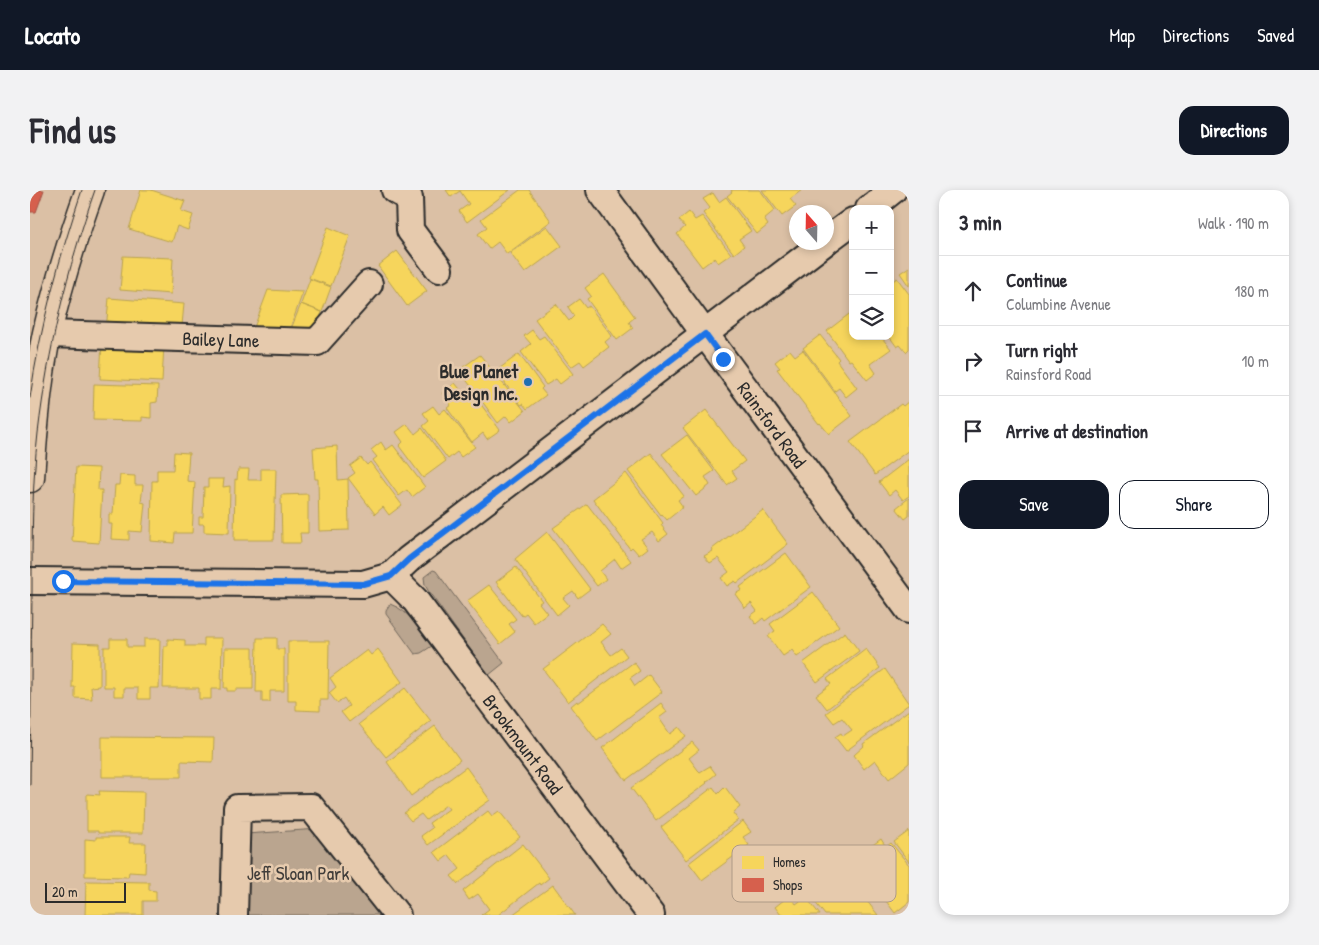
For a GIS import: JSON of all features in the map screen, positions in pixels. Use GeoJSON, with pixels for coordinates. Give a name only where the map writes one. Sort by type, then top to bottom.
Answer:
{"type":"FeatureCollection","features":[{"type":"Feature","properties":{"kind":"main road"},"geometry":{"type":"LineString","coordinates":[[30,478],[33,429],[47,334],[70,246],[90,190]]}},
{"type":"Feature","properties":{"kind":"street","name":"Rainsford Road"},"geometry":{"type":"LineString","coordinates":[[600,190],[909,610]]}},
{"type":"Feature","properties":{"kind":"street"},"geometry":{"type":"LineString","coordinates":[[874,205],[893,190]]}},
{"type":"Feature","properties":{"kind":"street"},"geometry":{"type":"LineString","coordinates":[[408,193],[410,230],[439,269]]}},
{"type":"Feature","properties":{"kind":"street"},"geometry":{"type":"LineString","coordinates":[[834,236],[849,224]]}},
{"type":"Feature","properties":{"kind":"street"},"geometry":{"type":"LineString","coordinates":[[30,580],[363,584],[391,576],[409,559],[815,250]]}},
{"type":"Feature","properties":{"kind":"street","name":"Bailey Lane"},"geometry":{"type":"LineString","coordinates":[[47,334],[317,342],[369,284]]}},
{"type":"Feature","properties":{"kind":"street","name":"Brookmount Road"},"geometry":{"type":"LineString","coordinates":[[391,576],[415,600],[650,915]]}},
{"type":"Feature","properties":{"kind":"street"},"geometry":{"type":"LineString","coordinates":[[234,915],[237,808],[311,807],[397,915]]}},
{"type":"Feature","properties":{"kind":"green space"},"geometry":{"type":"Polygon","coordinates":[[[433,570],[436,571],[504,663],[489,675],[425,585],[424,577],[433,570]]]}},
{"type":"Feature","properties":{"kind":"green space"},"geometry":{"type":"Polygon","coordinates":[[[390,604],[409,616],[432,646],[421,653],[415,654],[386,614],[390,604]]]}},
{"type":"Feature","properties":{"kind":"green space","name":"Jeff Sloan Park"},"geometry":{"type":"Polygon","coordinates":[[[319,829],[383,915],[246,915],[246,834],[319,829]]]}},
{"type":"Feature","properties":{"kind":"building: Homes"},"geometry":{"type":"Polygon","coordinates":[[[141,190],[151,190],[185,201],[181,211],[193,215],[188,230],[177,226],[172,242],[129,229],[141,190]]]}},
{"type":"Feature","properties":{"kind":"building: Homes"},"geometry":{"type":"Polygon","coordinates":[[[446,190],[510,190],[467,222],[459,211],[469,204],[460,191],[451,197],[446,190]]]}},
{"type":"Feature","properties":{"kind":"building: Homes"},"geometry":{"type":"Polygon","coordinates":[[[520,190],[529,190],[551,221],[507,254],[498,242],[489,249],[478,234],[487,227],[481,219],[520,190]]]}},
{"type":"Feature","properties":{"kind":"building: Homes"},"geometry":{"type":"Polygon","coordinates":[[[731,190],[760,190],[775,210],[764,219],[768,225],[757,234],[727,196],[732,192],[731,190]]]}},
{"type":"Feature","properties":{"kind":"building: Homes"},"geometry":{"type":"Polygon","coordinates":[[[762,190],[802,190],[790,199],[795,205],[789,205],[789,211],[782,216],[762,190]]]}},
{"type":"Feature","properties":{"kind":"building: Homes"},"geometry":{"type":"Polygon","coordinates":[[[713,193],[719,202],[726,197],[751,231],[739,239],[744,246],[734,254],[703,213],[710,208],[703,199],[713,193]]]}},
{"type":"Feature","properties":{"kind":"building: Homes"},"geometry":{"type":"Polygon","coordinates":[[[689,212],[695,220],[702,216],[731,254],[718,263],[714,258],[702,267],[677,234],[685,227],[679,220],[689,212]]]}},
{"type":"Feature","properties":{"kind":"building: Homes"},"geometry":{"type":"Polygon","coordinates":[[[547,226],[562,246],[525,273],[510,253],[547,226]]]}},
{"type":"Feature","properties":{"kind":"building: Homes"},"geometry":{"type":"Polygon","coordinates":[[[328,227],[350,236],[331,286],[309,278],[328,227]]]}},
{"type":"Feature","properties":{"kind":"building: Homes"},"geometry":{"type":"Polygon","coordinates":[[[397,251],[427,291],[407,306],[378,266],[397,251]]]}},
{"type":"Feature","properties":{"kind":"building: Homes"},"geometry":{"type":"Polygon","coordinates":[[[123,256],[173,258],[171,294],[120,290],[123,256]]]}},
{"type":"Feature","properties":{"kind":"building: Homes"},"geometry":{"type":"Polygon","coordinates":[[[909,267],[909,286],[900,273],[909,267]]]}},
{"type":"Feature","properties":{"kind":"building: Homes"},"geometry":{"type":"Polygon","coordinates":[[[604,274],[635,317],[629,322],[633,328],[617,340],[587,299],[591,296],[585,288],[604,274]]]}},
{"type":"Feature","properties":{"kind":"building: Homes"},"geometry":{"type":"Polygon","coordinates":[[[897,278],[909,294],[909,349],[906,352],[900,345],[897,347],[892,340],[894,340],[894,280],[897,278]]]}},
{"type":"Feature","properties":{"kind":"building: Homes"},"geometry":{"type":"Polygon","coordinates":[[[310,279],[331,287],[322,312],[301,304],[310,279]]]}},
{"type":"Feature","properties":{"kind":"building: Homes"},"geometry":{"type":"Polygon","coordinates":[[[268,290],[303,292],[288,334],[252,333],[268,290]]]}},
{"type":"Feature","properties":{"kind":"building: Homes"},"geometry":{"type":"Polygon","coordinates":[[[109,298],[184,304],[181,336],[106,330],[109,298]]]}},
{"type":"Feature","properties":{"kind":"building: Homes"},"geometry":{"type":"Polygon","coordinates":[[[579,299],[586,308],[589,306],[612,336],[605,342],[609,347],[584,366],[580,361],[571,367],[535,319],[556,304],[569,321],[574,316],[568,307],[579,299]]]}},
{"type":"Feature","properties":{"kind":"building: Homes"},"geometry":{"type":"Polygon","coordinates":[[[301,304],[322,312],[313,337],[291,329],[301,304]]]}},
{"type":"Feature","properties":{"kind":"building: Homes"},"geometry":{"type":"Polygon","coordinates":[[[849,314],[849,340],[884,340],[891,349],[870,364],[876,373],[867,380],[851,360],[849,361],[827,331],[849,314]]]}},
{"type":"Feature","properties":{"kind":"building: Homes"},"geometry":{"type":"Polygon","coordinates":[[[532,330],[539,339],[544,336],[573,374],[560,384],[556,379],[546,385],[521,352],[531,344],[524,336],[532,330]]]}},
{"type":"Feature","properties":{"kind":"building: Homes"},"geometry":{"type":"Polygon","coordinates":[[[820,335],[839,359],[837,361],[857,388],[846,397],[839,388],[835,391],[803,348],[820,335]]]}},
{"type":"Feature","properties":{"kind":"building: Homes"},"geometry":{"type":"Polygon","coordinates":[[[102,342],[164,344],[162,382],[100,379],[102,342]]]}},
{"type":"Feature","properties":{"kind":"building: Homes"},"geometry":{"type":"Polygon","coordinates":[[[790,350],[795,356],[803,350],[852,416],[829,434],[819,424],[777,369],[780,368],[775,362],[790,350]]]}},
{"type":"Feature","properties":{"kind":"building: Homes"},"geometry":{"type":"Polygon","coordinates":[[[519,354],[543,387],[541,389],[546,395],[527,409],[523,404],[521,405],[496,371],[519,354]]]}},
{"type":"Feature","properties":{"kind":"building: Homes"},"geometry":{"type":"Polygon","coordinates":[[[480,355],[525,411],[511,422],[506,416],[498,423],[459,370],[480,355]]]}},
{"type":"Feature","properties":{"kind":"building: Homes"},"geometry":{"type":"Polygon","coordinates":[[[455,383],[464,394],[470,390],[500,430],[487,439],[483,433],[472,442],[447,408],[451,405],[442,393],[455,383]]]}},
{"type":"Feature","properties":{"kind":"building: Homes"},"geometry":{"type":"Polygon","coordinates":[[[94,384],[158,386],[157,402],[151,403],[151,418],[142,417],[142,421],[93,420],[94,384]]]}},
{"type":"Feature","properties":{"kind":"building: Homes"},"geometry":{"type":"Polygon","coordinates":[[[909,401],[909,450],[875,475],[850,442],[901,404],[903,406],[909,401]]]}},
{"type":"Feature","properties":{"kind":"building: Homes"},"geometry":{"type":"Polygon","coordinates":[[[433,406],[439,414],[445,409],[475,447],[461,457],[457,452],[448,459],[423,426],[429,421],[423,413],[433,406]]]}},
{"type":"Feature","properties":{"kind":"building: Homes"},"geometry":{"type":"Polygon","coordinates":[[[706,410],[745,461],[732,471],[737,478],[727,485],[683,428],[706,410]]]}},
{"type":"Feature","properties":{"kind":"building: Homes"},"geometry":{"type":"Polygon","coordinates":[[[407,424],[415,434],[422,428],[446,461],[423,478],[399,446],[403,442],[396,432],[407,424]]]}},
{"type":"Feature","properties":{"kind":"building: Homes"},"geometry":{"type":"Polygon","coordinates":[[[687,435],[714,471],[705,477],[710,485],[696,496],[662,454],[687,435]]]}},
{"type":"Feature","properties":{"kind":"building: Homes"},"geometry":{"type":"Polygon","coordinates":[[[381,442],[386,450],[393,445],[425,487],[412,497],[407,490],[399,496],[373,460],[377,457],[371,450],[381,442]]]}},
{"type":"Feature","properties":{"kind":"building: Homes"},"geometry":{"type":"Polygon","coordinates":[[[337,446],[338,480],[348,479],[349,530],[319,531],[318,479],[315,479],[313,448],[337,446]]]}},
{"type":"Feature","properties":{"kind":"building: Homes"},"geometry":{"type":"Polygon","coordinates":[[[174,452],[189,453],[187,481],[195,482],[192,533],[175,533],[174,543],[151,541],[152,481],[157,481],[157,470],[173,470],[174,452]]]}},
{"type":"Feature","properties":{"kind":"building: Homes"},"geometry":{"type":"Polygon","coordinates":[[[651,453],[684,496],[678,500],[683,507],[667,520],[661,515],[628,471],[651,453]]]}},
{"type":"Feature","properties":{"kind":"building: Homes"},"geometry":{"type":"Polygon","coordinates":[[[361,458],[367,465],[370,462],[402,505],[389,515],[383,507],[375,514],[348,478],[355,473],[350,466],[361,458]]]}},
{"type":"Feature","properties":{"kind":"building: Homes"},"geometry":{"type":"Polygon","coordinates":[[[909,459],[909,496],[903,500],[895,490],[889,495],[879,482],[909,459]]]}},
{"type":"Feature","properties":{"kind":"building: Homes"},"geometry":{"type":"Polygon","coordinates":[[[76,467],[99,468],[98,490],[102,490],[99,543],[72,541],[76,467]]]}},
{"type":"Feature","properties":{"kind":"building: Homes"},"geometry":{"type":"Polygon","coordinates":[[[238,469],[249,469],[248,480],[261,480],[261,469],[276,469],[274,540],[234,540],[235,479],[237,480],[238,469]]]}},
{"type":"Feature","properties":{"kind":"building: Homes"},"geometry":{"type":"Polygon","coordinates":[[[626,473],[663,523],[661,525],[668,534],[659,541],[652,532],[641,539],[648,548],[639,555],[632,547],[630,549],[593,499],[626,473]]]}},
{"type":"Feature","properties":{"kind":"building: Homes"},"geometry":{"type":"Polygon","coordinates":[[[120,475],[135,476],[135,485],[143,485],[141,502],[145,503],[142,532],[129,531],[129,540],[111,539],[112,524],[109,524],[109,514],[113,514],[115,485],[119,485],[120,475]]]}},
{"type":"Feature","properties":{"kind":"building: Homes"},"geometry":{"type":"Polygon","coordinates":[[[208,479],[224,479],[223,487],[230,486],[229,533],[204,532],[204,524],[199,524],[199,517],[203,517],[204,487],[208,487],[208,479]]]}},
{"type":"Feature","properties":{"kind":"building: Homes"},"geometry":{"type":"Polygon","coordinates":[[[308,494],[308,533],[300,533],[301,543],[282,543],[281,495],[308,494]]]}},
{"type":"Feature","properties":{"kind":"building: Homes"},"geometry":{"type":"Polygon","coordinates":[[[909,498],[909,516],[905,519],[896,508],[909,498]]]}},
{"type":"Feature","properties":{"kind":"building: Homes"},"geometry":{"type":"Polygon","coordinates":[[[587,504],[631,561],[621,568],[615,559],[600,571],[606,579],[597,586],[553,528],[587,504]]]}},
{"type":"Feature","properties":{"kind":"building: Homes"},"geometry":{"type":"Polygon","coordinates":[[[763,510],[788,544],[737,583],[735,581],[727,586],[721,578],[729,572],[718,558],[710,563],[704,556],[713,551],[712,549],[763,510]]]}},
{"type":"Feature","properties":{"kind":"building: Homes"},"geometry":{"type":"Polygon","coordinates":[[[547,532],[590,589],[578,598],[573,591],[563,598],[569,605],[557,615],[515,559],[547,532]]]}},
{"type":"Feature","properties":{"kind":"building: Homes"},"geometry":{"type":"Polygon","coordinates":[[[786,553],[811,587],[765,621],[763,618],[756,624],[750,616],[757,611],[751,603],[745,608],[735,594],[742,590],[740,587],[786,553]]]}},
{"type":"Feature","properties":{"kind":"building: Homes"},"geometry":{"type":"Polygon","coordinates":[[[516,567],[542,601],[539,603],[547,613],[534,623],[526,613],[522,616],[496,582],[516,567]]]}},
{"type":"Feature","properties":{"kind":"building: Homes"},"geometry":{"type":"Polygon","coordinates":[[[489,585],[516,619],[509,624],[515,632],[500,644],[467,601],[489,585]]]}},
{"type":"Feature","properties":{"kind":"building: Homes"},"geometry":{"type":"Polygon","coordinates":[[[813,592],[839,626],[797,657],[792,650],[783,656],[768,636],[775,631],[770,624],[813,592]]]}},
{"type":"Feature","properties":{"kind":"building: Homes"},"geometry":{"type":"Polygon","coordinates":[[[602,624],[611,634],[601,642],[611,655],[621,648],[627,656],[568,702],[543,669],[602,624]]]}},
{"type":"Feature","properties":{"kind":"building: Homes"},"geometry":{"type":"Polygon","coordinates":[[[845,632],[859,651],[817,682],[803,663],[845,632]]]}},
{"type":"Feature","properties":{"kind":"building: Homes"},"geometry":{"type":"Polygon","coordinates":[[[204,638],[222,638],[221,689],[211,689],[211,699],[199,699],[199,688],[163,688],[164,646],[168,646],[168,639],[185,640],[185,646],[204,646],[204,638]]]}},
{"type":"Feature","properties":{"kind":"building: Homes"},"geometry":{"type":"Polygon","coordinates":[[[257,638],[277,638],[277,649],[284,649],[284,691],[270,691],[270,702],[262,702],[262,692],[256,692],[257,638]]]}},
{"type":"Feature","properties":{"kind":"building: Homes"},"geometry":{"type":"Polygon","coordinates":[[[110,639],[127,639],[127,647],[144,647],[144,639],[160,639],[159,688],[150,688],[150,699],[138,699],[138,688],[124,688],[124,696],[114,696],[114,687],[104,687],[104,647],[110,647],[110,639]]]}},
{"type":"Feature","properties":{"kind":"building: Homes"},"geometry":{"type":"Polygon","coordinates":[[[288,641],[329,641],[328,700],[320,700],[320,711],[296,710],[296,701],[288,701],[288,641]]]}},
{"type":"Feature","properties":{"kind":"building: Homes"},"geometry":{"type":"Polygon","coordinates":[[[73,643],[100,644],[100,686],[91,687],[92,699],[75,698],[75,687],[72,687],[73,643]]]}},
{"type":"Feature","properties":{"kind":"building: Homes"},"geometry":{"type":"Polygon","coordinates":[[[225,648],[253,648],[253,689],[227,691],[227,688],[224,688],[225,648]]]}},
{"type":"Feature","properties":{"kind":"building: Homes"},"geometry":{"type":"Polygon","coordinates":[[[378,649],[402,682],[349,722],[341,712],[349,706],[344,698],[337,703],[329,693],[336,687],[330,678],[367,650],[371,655],[378,649]]]}},
{"type":"Feature","properties":{"kind":"building: Homes"},"geometry":{"type":"Polygon","coordinates":[[[866,649],[880,668],[827,709],[816,695],[831,684],[827,679],[866,649]]]}},
{"type":"Feature","properties":{"kind":"building: Homes"},"geometry":{"type":"Polygon","coordinates":[[[634,662],[640,671],[630,678],[635,686],[649,675],[662,692],[597,741],[571,706],[577,701],[578,703],[634,662]]]}},
{"type":"Feature","properties":{"kind":"building: Homes"},"geometry":{"type":"Polygon","coordinates":[[[885,669],[909,704],[846,751],[835,737],[841,733],[843,736],[852,730],[842,718],[834,723],[826,713],[885,669]]]}},
{"type":"Feature","properties":{"kind":"building: Homes"},"geometry":{"type":"Polygon","coordinates":[[[405,688],[431,721],[386,757],[359,724],[405,688]]]}},
{"type":"Feature","properties":{"kind":"building: Homes"},"geometry":{"type":"Polygon","coordinates":[[[661,703],[667,712],[659,718],[670,734],[679,727],[686,736],[626,780],[602,748],[661,703]]]}},
{"type":"Feature","properties":{"kind":"building: Homes"},"geometry":{"type":"Polygon","coordinates":[[[909,710],[909,763],[889,779],[875,760],[864,769],[854,755],[864,746],[863,744],[909,710]]]}},
{"type":"Feature","properties":{"kind":"building: Homes"},"geometry":{"type":"Polygon","coordinates":[[[435,726],[460,760],[411,796],[387,762],[435,726]]]}},
{"type":"Feature","properties":{"kind":"building: Homes"},"geometry":{"type":"Polygon","coordinates":[[[102,737],[214,738],[213,762],[181,761],[181,777],[102,777],[102,737]]]}},
{"type":"Feature","properties":{"kind":"building: Homes"},"geometry":{"type":"Polygon","coordinates":[[[692,742],[699,750],[689,758],[698,770],[700,772],[710,766],[716,774],[707,783],[656,821],[631,788],[692,742]]]}},
{"type":"Feature","properties":{"kind":"building: Homes"},"geometry":{"type":"Polygon","coordinates":[[[466,767],[490,800],[428,845],[421,836],[432,828],[429,823],[449,809],[446,805],[426,820],[421,814],[411,821],[404,813],[466,767]]]}},
{"type":"Feature","properties":{"kind":"building: Homes"},"geometry":{"type":"Polygon","coordinates":[[[713,787],[718,794],[725,787],[740,807],[733,813],[738,820],[686,860],[661,827],[713,787]]]}},
{"type":"Feature","properties":{"kind":"building: Homes"},"geometry":{"type":"Polygon","coordinates":[[[99,791],[144,792],[143,833],[98,833],[98,831],[87,831],[87,794],[100,795],[99,791]]]}},
{"type":"Feature","properties":{"kind":"building: Homes"},"geometry":{"type":"Polygon","coordinates":[[[488,811],[492,816],[499,811],[520,837],[458,884],[451,876],[460,869],[449,855],[441,861],[434,852],[488,811]]]}},
{"type":"Feature","properties":{"kind":"building: Homes"},"geometry":{"type":"Polygon","coordinates":[[[743,821],[751,832],[743,837],[749,845],[732,845],[732,858],[702,880],[689,863],[743,821]]]}},
{"type":"Feature","properties":{"kind":"building: Homes"},"geometry":{"type":"Polygon","coordinates":[[[909,831],[909,862],[894,842],[909,831]]]}},
{"type":"Feature","properties":{"kind":"building: Homes"},"geometry":{"type":"Polygon","coordinates":[[[96,837],[130,837],[129,843],[146,843],[145,873],[129,872],[128,877],[85,876],[85,839],[96,840],[96,837]]]}},
{"type":"Feature","properties":{"kind":"building: Homes"},"geometry":{"type":"Polygon","coordinates":[[[881,839],[885,845],[873,845],[881,839]]]}},
{"type":"Feature","properties":{"kind":"building: Homes"},"geometry":{"type":"Polygon","coordinates":[[[523,844],[549,878],[540,885],[539,883],[498,915],[481,915],[489,909],[478,894],[469,900],[463,891],[523,844]]]}},
{"type":"Feature","properties":{"kind":"building: Homes"},"geometry":{"type":"Polygon","coordinates":[[[896,849],[909,865],[909,902],[895,913],[887,902],[896,902],[896,849]]]}},
{"type":"Feature","properties":{"kind":"building: Homes"},"geometry":{"type":"Polygon","coordinates":[[[86,881],[149,882],[149,890],[156,891],[156,901],[143,901],[143,915],[85,915],[86,881]]]}},
{"type":"Feature","properties":{"kind":"building: Homes"},"geometry":{"type":"Polygon","coordinates":[[[553,885],[575,915],[512,915],[553,885]]]}},
{"type":"Feature","properties":{"kind":"building: Homes"},"geometry":{"type":"Polygon","coordinates":[[[781,902],[795,902],[796,904],[799,902],[810,902],[820,915],[781,915],[775,907],[781,902]]]}},
{"type":"Feature","properties":{"kind":"building: Homes"},"geometry":{"type":"Polygon","coordinates":[[[815,902],[868,902],[878,915],[825,915],[815,902]]]}},
{"type":"Feature","properties":{"kind":"building: Shops"},"geometry":{"type":"Polygon","coordinates":[[[30,190],[44,190],[36,212],[30,212],[30,190]]]}},
{"type":"Feature","properties":{"kind":"tram line"},"geometry":{"type":"LineString","coordinates":[[30,398],[39,345],[51,293],[82,190]]}},
{"type":"Feature","properties":{"kind":"tram line"},"geometry":{"type":"LineString","coordinates":[[30,785],[33,512],[38,433],[47,371],[67,280],[95,190]]}},
{"type":"Feature","properties":{"kind":"place","name":"Blue Planet Design Inc."},"geometry":{"type":"Point","coordinates":[528,382]}},
{"type":"Feature","properties":{"kind":"route"},"geometry":{"type":"LineString","coordinates":[[63,581],[363,584],[391,576],[409,559],[705,334],[723,359]]}}]}
